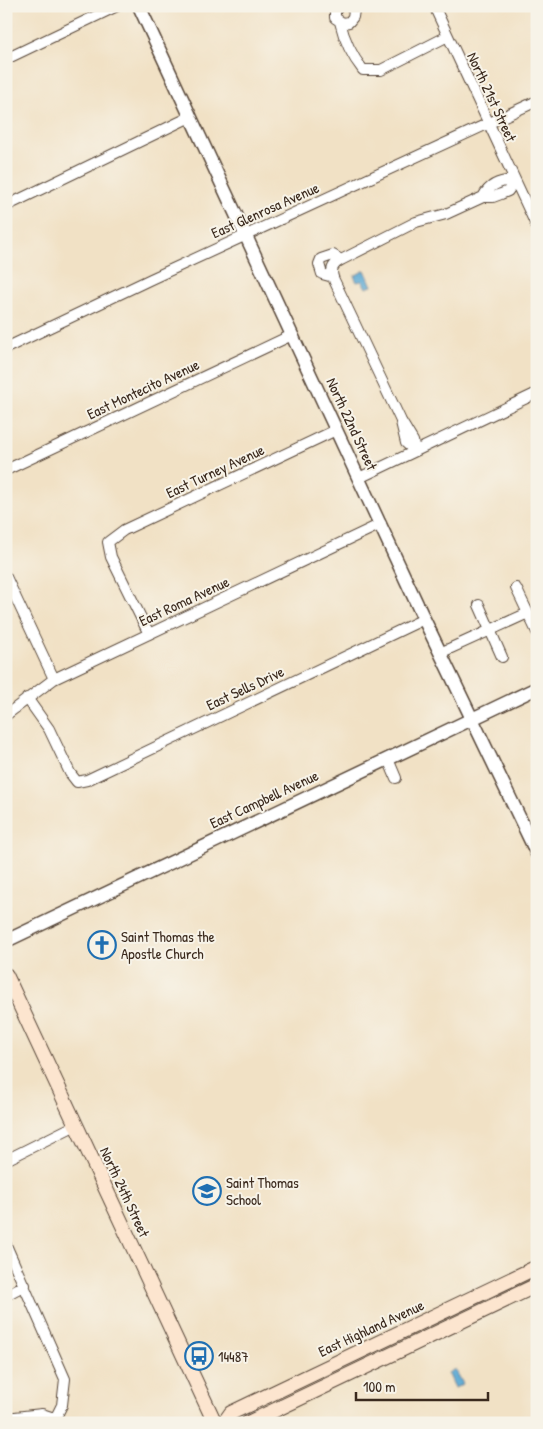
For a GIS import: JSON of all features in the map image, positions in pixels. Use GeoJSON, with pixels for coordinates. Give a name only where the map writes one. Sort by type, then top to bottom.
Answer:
{"type":"FeatureCollection","features":[{"type":"Feature","properties":{"kind":"main road","name":"North 24th Street"},"geometry":{"type":"LineString","coordinates":[[6,975],[215,1423]]}},
{"type":"Feature","properties":{"kind":"main road","name":"East Highland Avenue"},"geometry":{"type":"LineString","coordinates":[[224,1423],[231,1413],[537,1267]]}},
{"type":"Feature","properties":{"kind":"main road"},"geometry":{"type":"LineString","coordinates":[[248,1423],[537,1285]]}},
{"type":"Feature","properties":{"kind":"main road"},"geometry":{"type":"LineString","coordinates":[[369,1347],[376,1362]]}},
{"type":"Feature","properties":{"kind":"street"},"geometry":{"type":"LineString","coordinates":[[6,59],[117,6]]}},
{"type":"Feature","properties":{"kind":"street","name":"North 22nd Street"},"geometry":{"type":"LineString","coordinates":[[139,6],[424,619],[537,854]]}},
{"type":"Feature","properties":{"kind":"street"},"geometry":{"type":"LineString","coordinates":[[338,6],[334,15],[340,22],[343,34],[363,70],[371,72],[381,70],[448,36]]}},
{"type":"Feature","properties":{"kind":"street"},"geometry":{"type":"LineString","coordinates":[[340,22],[346,23],[352,20],[354,14],[350,6]]}},
{"type":"Feature","properties":{"kind":"street","name":"North 21st Street"},"geometry":{"type":"LineString","coordinates":[[434,6],[537,227]]}},
{"type":"Feature","properties":{"kind":"street","name":"East Glenrosa Avenue"},"geometry":{"type":"LineString","coordinates":[[6,348],[537,100]]}},
{"type":"Feature","properties":{"kind":"street"},"geometry":{"type":"LineString","coordinates":[[6,206],[190,117]]}},
{"type":"Feature","properties":{"kind":"street"},"geometry":{"type":"LineString","coordinates":[[414,451],[406,443],[401,422],[333,277],[332,268],[341,260],[416,222],[446,214],[483,196],[493,197],[508,191],[515,181]]}},
{"type":"Feature","properties":{"kind":"street","name":"East Montecito Avenue"},"geometry":{"type":"LineString","coordinates":[[6,470],[292,335]]}},
{"type":"Feature","properties":{"kind":"street"},"geometry":{"type":"LineString","coordinates":[[359,478],[537,392]]}},
{"type":"Feature","properties":{"kind":"street","name":"East Turney Avenue"},"geometry":{"type":"LineString","coordinates":[[149,634],[111,557],[108,542],[124,530],[336,430]]}},
{"type":"Feature","properties":{"kind":"street","name":"East Roma Avenue"},"geometry":{"type":"LineString","coordinates":[[6,715],[54,679],[381,524]]}},
{"type":"Feature","properties":{"kind":"street"},"geometry":{"type":"LineString","coordinates":[[8,583],[54,679]]}},
{"type":"Feature","properties":{"kind":"street"},"geometry":{"type":"LineString","coordinates":[[516,588],[537,632]]}},
{"type":"Feature","properties":{"kind":"street"},"geometry":{"type":"LineString","coordinates":[[479,606],[502,657]]}},
{"type":"Feature","properties":{"kind":"street"},"geometry":{"type":"LineString","coordinates":[[440,653],[528,613]]}},
{"type":"Feature","properties":{"kind":"street","name":"East Sells Drive"},"geometry":{"type":"LineString","coordinates":[[27,698],[49,729],[70,773],[77,782],[96,776],[424,619]]}},
{"type":"Feature","properties":{"kind":"street","name":"East Campbell Avenue"},"geometry":{"type":"LineString","coordinates":[[6,941],[537,688]]}},
{"type":"Feature","properties":{"kind":"street"},"geometry":{"type":"LineString","coordinates":[[388,759],[396,778]]}},
{"type":"Feature","properties":{"kind":"street"},"geometry":{"type":"LineString","coordinates":[[6,1160],[76,1125]]}},
{"type":"Feature","properties":{"kind":"street"},"geometry":{"type":"LineString","coordinates":[[6,1245],[65,1379],[62,1405],[53,1420],[42,1414],[6,1418]]}},
{"type":"Feature","properties":{"kind":"street"},"geometry":{"type":"LineString","coordinates":[[6,1295],[25,1286]]}},
{"type":"Feature","properties":{"kind":"water"},"geometry":{"type":"Polygon","coordinates":[[[365,270],[372,286],[366,288],[362,281],[357,282],[354,276],[365,270]]]}},
{"type":"Feature","properties":{"kind":"water"},"geometry":{"type":"Polygon","coordinates":[[[455,1369],[463,1384],[455,1388],[448,1373],[455,1369]]]}},
{"type":"Feature","properties":{"kind":"place","name":"Saint Thomas the Apostle Church"},"geometry":{"type":"Point","coordinates":[102,945]}},
{"type":"Feature","properties":{"kind":"place","name":"Saint Thomas School"},"geometry":{"type":"Point","coordinates":[207,1191]}},
{"type":"Feature","properties":{"kind":"place","name":"14487"},"geometry":{"type":"Point","coordinates":[199,1356]}}]}
